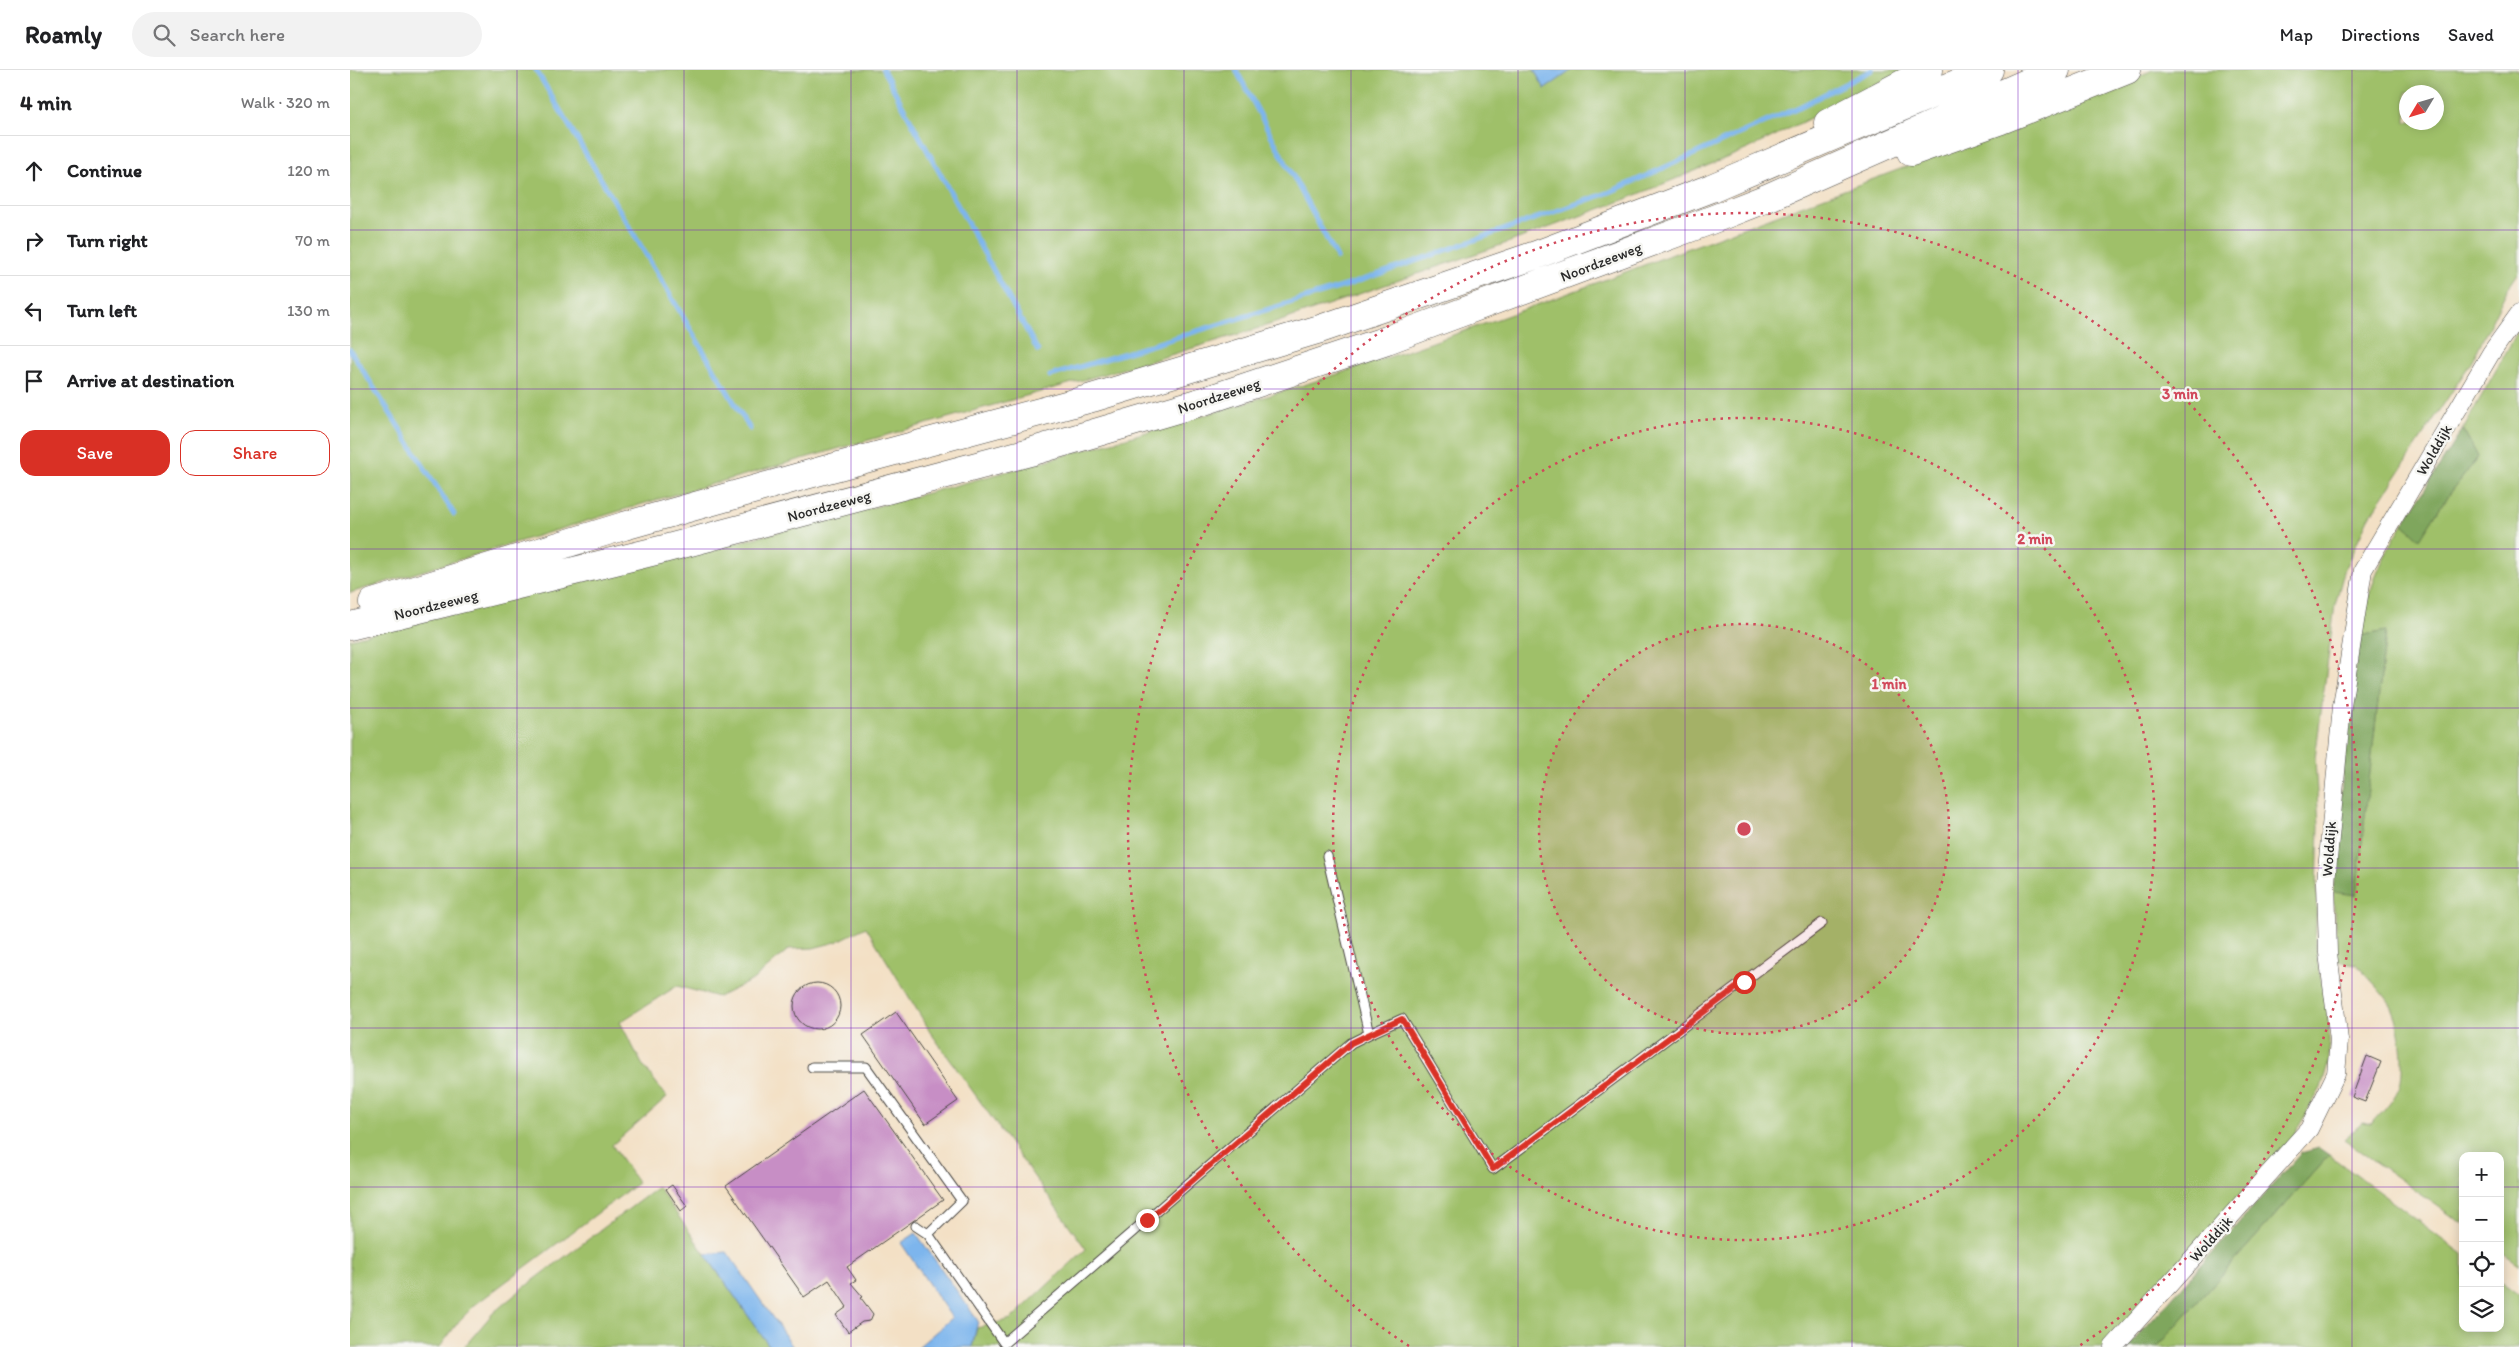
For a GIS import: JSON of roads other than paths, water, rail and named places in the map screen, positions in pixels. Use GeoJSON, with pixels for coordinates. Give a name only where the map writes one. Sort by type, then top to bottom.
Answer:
{"type":"FeatureCollection","features":[{"type":"Feature","properties":{"kind":"highway"},"geometry":{"type":"LineString","coordinates":[[1711,188],[1929,70]]}},
{"type":"Feature","properties":{"kind":"highway","name":"Noordzeeweg"},"geometry":{"type":"LineString","coordinates":[[350,610],[624,526],[1092,398],[1320,329],[1536,255],[1711,188],[1989,70]]}},
{"type":"Feature","properties":{"kind":"highway","name":"Noordzeeweg"},"geometry":{"type":"LineString","coordinates":[[350,626],[664,549],[1030,452],[1204,401],[1534,287],[1767,198],[2056,70]]}},
{"type":"Feature","properties":{"kind":"highway"},"geometry":{"type":"LineString","coordinates":[[1767,198],[1883,162],[2001,120],[2127,70]]}},
{"type":"Feature","properties":{"kind":"street","name":"Wolddijk"},"geometry":{"type":"LineString","coordinates":[[2113,1347],[2310,1129],[2336,1074],[2339,1040],[2328,953],[2326,882],[2342,706],[2363,570],[2491,353],[2519,314]]}},
{"type":"Feature","properties":{"kind":"lane"},"geometry":{"type":"LineString","coordinates":[[1327,856],[1369,1034]]}},
{"type":"Feature","properties":{"kind":"lane"},"geometry":{"type":"LineString","coordinates":[[916,1226],[928,1234],[1002,1345],[1351,1043],[1402,1019],[1493,1169],[1822,923]]}},
{"type":"Feature","properties":{"kind":"lane"},"geometry":{"type":"LineString","coordinates":[[812,1067],[866,1067],[962,1201],[928,1234]]}},
{"type":"Feature","properties":{"kind":"water"},"geometry":{"type":"Polygon","coordinates":[[[1534,70],[1572,70],[1545,89],[1534,70]]]}},
{"type":"Feature","properties":{"kind":"water"},"geometry":{"type":"Polygon","coordinates":[[[916,1233],[978,1321],[972,1347],[918,1347],[952,1318],[901,1243],[916,1233]]]}},
{"type":"Feature","properties":{"kind":"water"},"geometry":{"type":"Polygon","coordinates":[[[727,1252],[793,1347],[770,1347],[705,1254],[727,1252]]]}},
{"type":"Feature","properties":{"kind":"waterway"},"geometry":{"type":"LineString","coordinates":[[536,70],[750,429]]}},
{"type":"Feature","properties":{"kind":"waterway"},"geometry":{"type":"LineString","coordinates":[[883,70],[1038,351]]}},
{"type":"Feature","properties":{"kind":"waterway"},"geometry":{"type":"LineString","coordinates":[[1236,70],[1337,258]]}},
{"type":"Feature","properties":{"kind":"waterway"},"geometry":{"type":"LineString","coordinates":[[1050,376],[1348,285],[1610,192],[1801,106],[1872,70]]}},
{"type":"Feature","properties":{"kind":"waterway"},"geometry":{"type":"LineString","coordinates":[[350,350],[454,514]]}}]}
